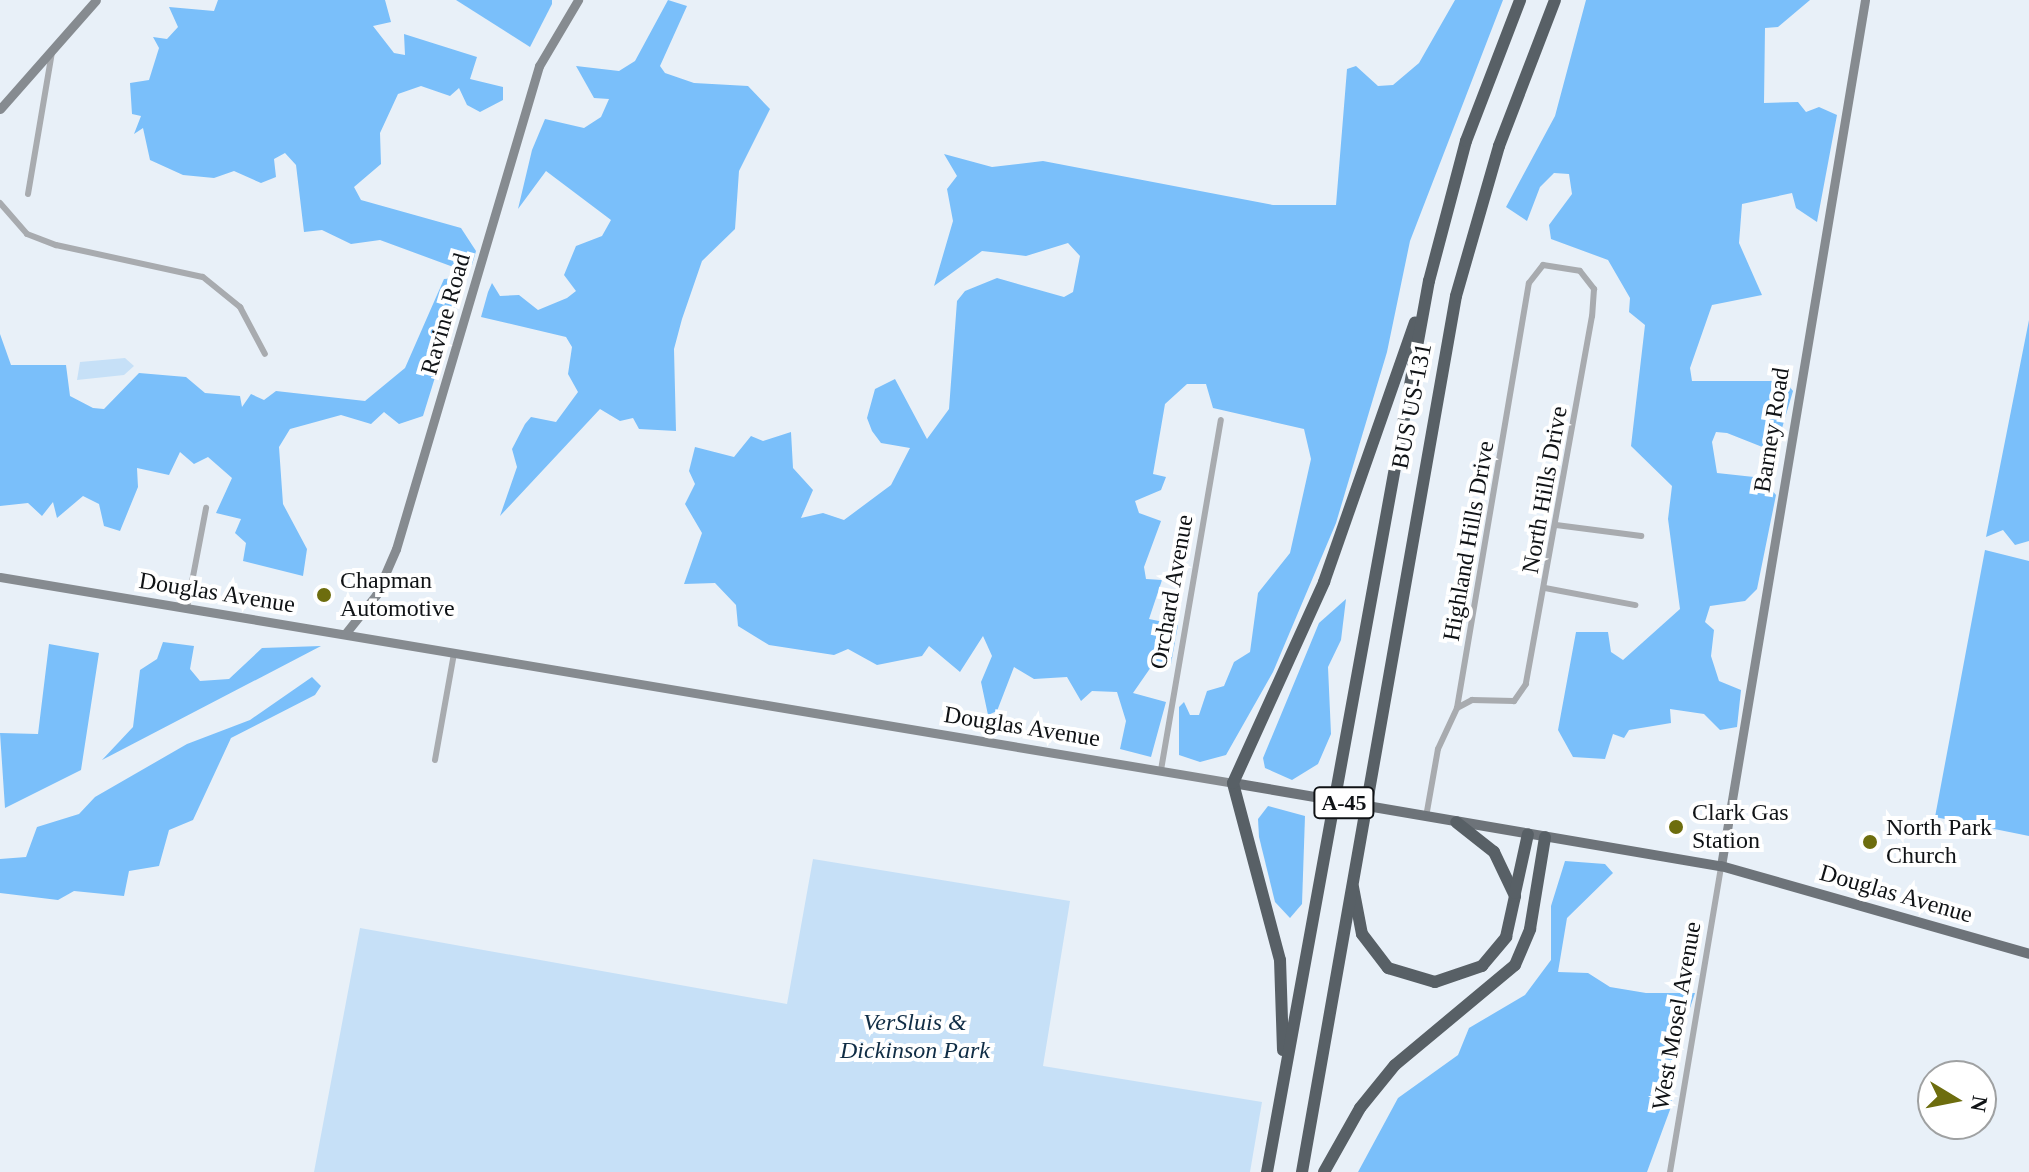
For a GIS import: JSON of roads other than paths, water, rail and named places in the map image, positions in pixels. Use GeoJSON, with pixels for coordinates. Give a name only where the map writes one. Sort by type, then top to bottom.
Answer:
{"type":"FeatureCollection","features":[{"type":"Feature","properties":{"kind":"highway","name":"BUS US-131"},"geometry":{"type":"LineString","coordinates":[[1278,1114],[1429,281],[1466,141],[1520,0]]}},
{"type":"Feature","properties":{"kind":"highway","name":"BUS US-131"},"geometry":{"type":"LineString","coordinates":[[1302,1172],[1358,833],[1456,296],[1499,146],[1555,0]]}},
{"type":"Feature","properties":{"kind":"highway"},"geometry":{"type":"LineString","coordinates":[[1267,1172],[1278,1114],[1280,960],[1233,783],[1335,552],[1429,281]]}},
{"type":"Feature","properties":{"kind":"highway"},"geometry":{"type":"LineString","coordinates":[[1456,822],[1494,852],[1515,896]]}},
{"type":"Feature","properties":{"kind":"highway"},"geometry":{"type":"LineString","coordinates":[[1351,877],[1369,948],[1388,968],[1428,982],[1462,977],[1488,961],[1506,937],[1528,834]]}},
{"type":"Feature","properties":{"kind":"highway"},"geometry":{"type":"LineString","coordinates":[[1324,1172],[1380,1082],[1515,965],[1530,929],[1545,837]]}},
{"type":"Feature","properties":{"kind":"main road","name":"Douglas Avenue"},"geometry":{"type":"LineString","coordinates":[[1233,783],[1721,866],[2029,954]]}},
{"type":"Feature","properties":{"kind":"street"},"geometry":{"type":"LineString","coordinates":[[0,109],[5,95],[52,52],[96,0]]}},
{"type":"Feature","properties":{"kind":"street","name":"Ravine Road"},"geometry":{"type":"LineString","coordinates":[[345,634],[376,595],[396,549],[539,66],[578,0]]}},
{"type":"Feature","properties":{"kind":"street","name":"Barney Road"},"geometry":{"type":"LineString","coordinates":[[1721,866],[1865,0]]}},
{"type":"Feature","properties":{"kind":"street"},"geometry":{"type":"LineString","coordinates":[[28,194],[52,52]]}},
{"type":"Feature","properties":{"kind":"street"},"geometry":{"type":"LineString","coordinates":[[0,203],[27,234],[56,245],[203,277],[240,307],[265,354]]}},
{"type":"Feature","properties":{"kind":"street","name":"North Hills Drive"},"geometry":{"type":"LineString","coordinates":[[1457,708],[1472,700],[1518,698],[1545,588],[1595,294],[1580,271],[1536,269]]}},
{"type":"Feature","properties":{"kind":"street","name":"Highland Hills Drive"},"geometry":{"type":"LineString","coordinates":[[1426,817],[1438,749],[1457,708],[1536,269]]}},
{"type":"Feature","properties":{"kind":"street","name":"Orchard Avenue"},"geometry":{"type":"LineString","coordinates":[[1161,770],[1221,420]]}},
{"type":"Feature","properties":{"kind":"street"},"geometry":{"type":"LineString","coordinates":[[187,608],[206,508]]}},
{"type":"Feature","properties":{"kind":"street"},"geometry":{"type":"LineString","coordinates":[[1556,525],[1641,536]]}},
{"type":"Feature","properties":{"kind":"street","name":"Douglas Avenue"},"geometry":{"type":"LineString","coordinates":[[0,577],[1233,783]]}},
{"type":"Feature","properties":{"kind":"street"},"geometry":{"type":"LineString","coordinates":[[1545,588],[1635,605]]}},
{"type":"Feature","properties":{"kind":"street"},"geometry":{"type":"LineString","coordinates":[[435,760],[454,653]]}},
{"type":"Feature","properties":{"kind":"street","name":"West Mosel Avenue"},"geometry":{"type":"LineString","coordinates":[[1670,1172],[1721,866]]}},
{"type":"Feature","properties":{"kind":"place","name":"Chapman Automotive"},"geometry":{"type":"Point","coordinates":[324,595]}},
{"type":"Feature","properties":{"kind":"place","name":"Clark Gas Station"},"geometry":{"type":"Point","coordinates":[1676,827]}},
{"type":"Feature","properties":{"kind":"place","name":"North Park Church"},"geometry":{"type":"Point","coordinates":[1870,842]}},
{"type":"Feature","properties":{"kind":"park label","name":"VerSluis & Dickinson Park"},"geometry":{"type":"Point","coordinates":[915,1037]}}]}
